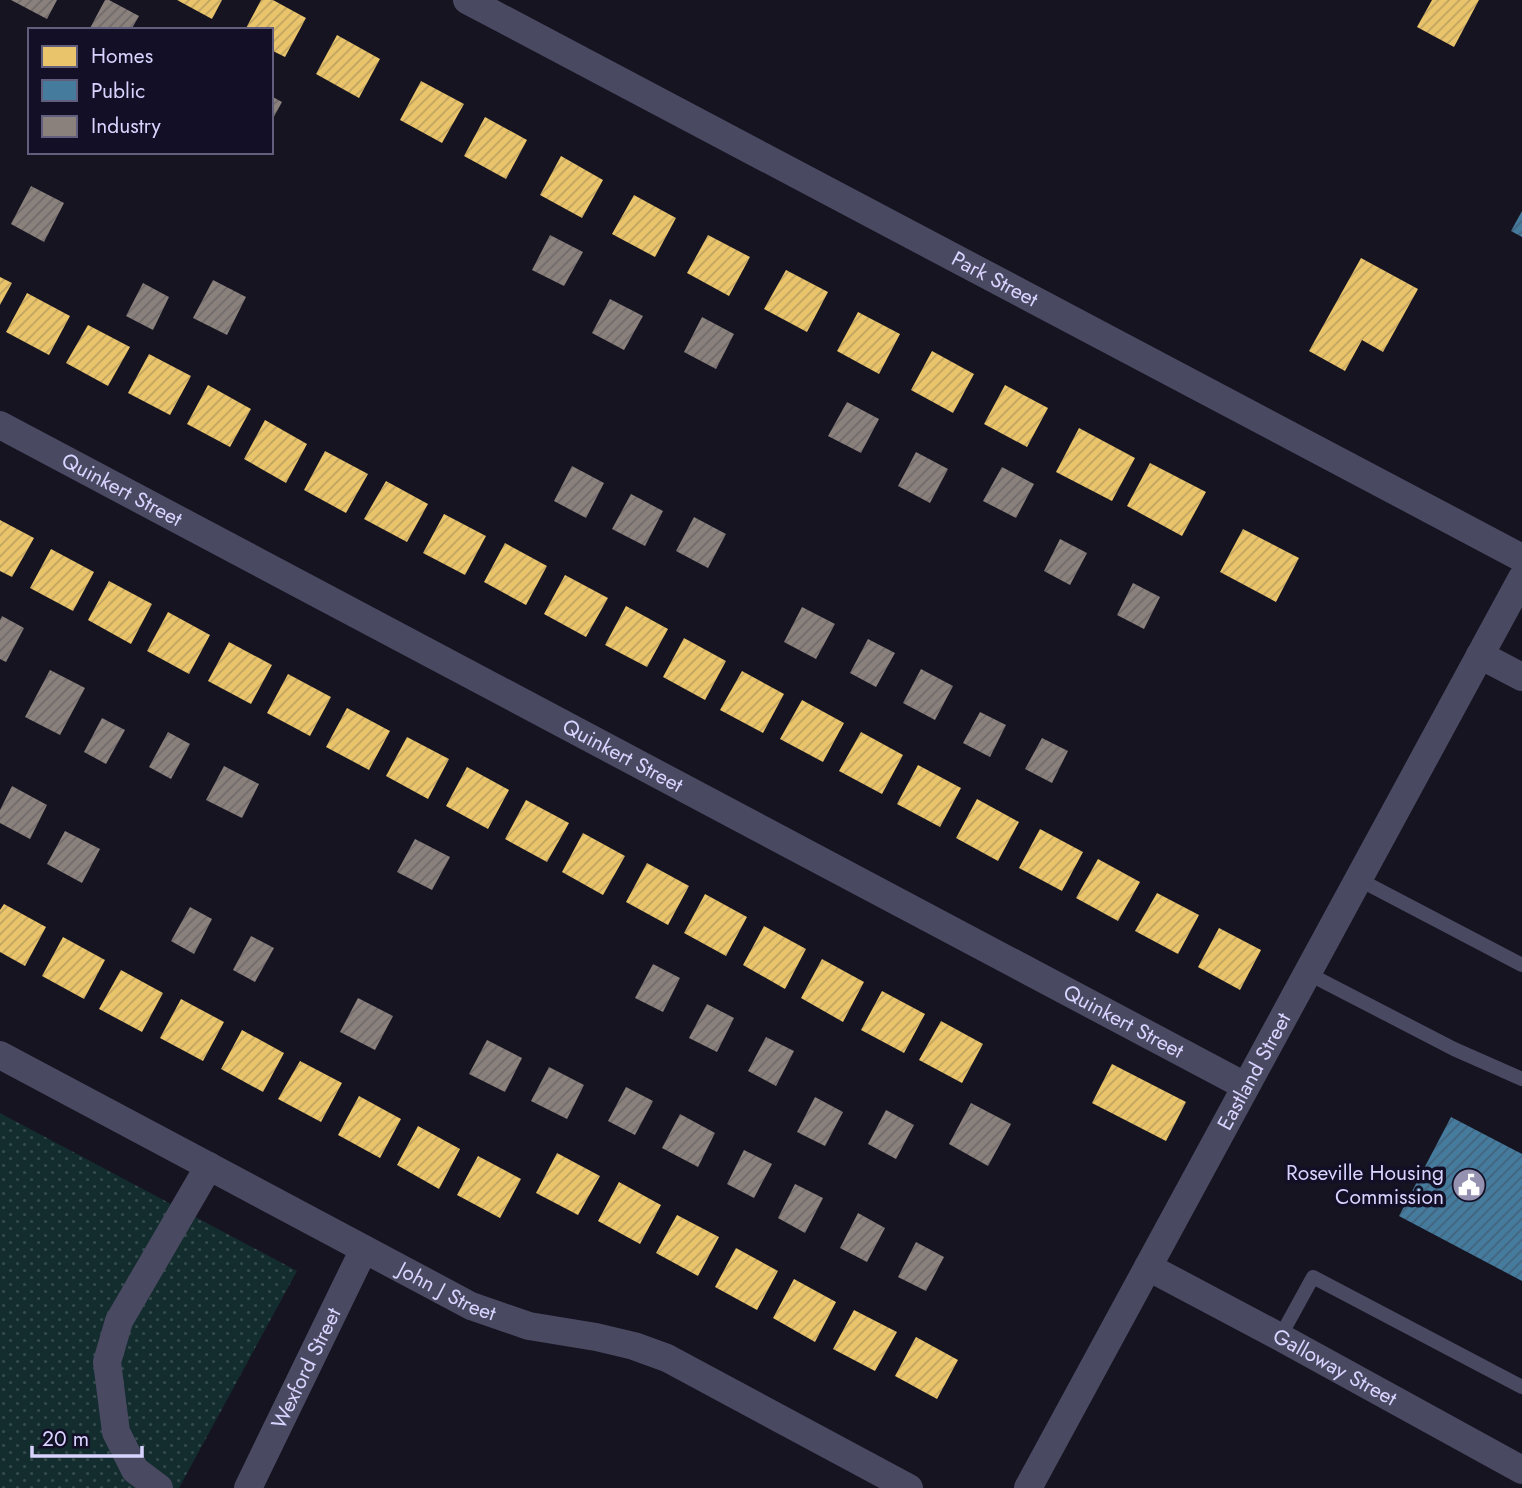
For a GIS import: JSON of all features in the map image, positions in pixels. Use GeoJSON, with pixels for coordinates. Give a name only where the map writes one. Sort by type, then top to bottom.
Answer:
{"type":"FeatureCollection","features":[{"type":"Feature","properties":{"kind":"street","name":"Park Street"},"geometry":{"type":"LineString","coordinates":[[467,0],[1522,558]]}},
{"type":"Feature","properties":{"kind":"street","name":"Quinkert Street"},"geometry":{"type":"LineString","coordinates":[[0,425],[1245,1086]]}},
{"type":"Feature","properties":{"kind":"street","name":"Eastland Street"},"geometry":{"type":"LineString","coordinates":[[1028,1488],[1522,578]]}},
{"type":"Feature","properties":{"kind":"street"},"geometry":{"type":"LineString","coordinates":[[1480,655],[1522,677]]}},
{"type":"Feature","properties":{"kind":"street","name":"John J Street"},"geometry":{"type":"LineString","coordinates":[[0,1055],[471,1306],[529,1326],[634,1346],[667,1358],[909,1488]]}},
{"type":"Feature","properties":{"kind":"street"},"geometry":{"type":"LineString","coordinates":[[159,1488],[135,1470],[116,1432],[107,1362],[119,1321],[209,1166]]}},
{"type":"Feature","properties":{"kind":"street","name":"Wexford Street"},"geometry":{"type":"LineString","coordinates":[[248,1488],[365,1249]]}},
{"type":"Feature","properties":{"kind":"street","name":"Galloway Street"},"geometry":{"type":"LineString","coordinates":[[1148,1267],[1522,1469]]}},
{"type":"Feature","properties":{"kind":"lane"},"geometry":{"type":"LineString","coordinates":[[1358,879],[1522,965]]}},
{"type":"Feature","properties":{"kind":"lane"},"geometry":{"type":"LineString","coordinates":[[1307,973],[1454,1049],[1522,1079]]}},
{"type":"Feature","properties":{"kind":"lane"},"geometry":{"type":"LineString","coordinates":[[1280,1337],[1313,1277],[1522,1387]]}},
{"type":"Feature","properties":{"kind":"green space"},"geometry":{"type":"Polygon","coordinates":[[[0,1113],[297,1271],[179,1488],[0,1488],[0,1113]]]}},
{"type":"Feature","properties":{"kind":"building: Homes"},"geometry":{"type":"Polygon","coordinates":[[[177,0],[222,0],[212,19],[177,0]]]}},
{"type":"Feature","properties":{"kind":"building: Homes"},"geometry":{"type":"Polygon","coordinates":[[[261,0],[273,0],[306,18],[285,57],[273,51],[273,28],[246,28],[261,0]]]}},
{"type":"Feature","properties":{"kind":"building: Homes"},"geometry":{"type":"Polygon","coordinates":[[[1432,0],[1479,0],[1454,47],[1417,27],[1432,0]]]}},
{"type":"Feature","properties":{"kind":"building: Homes"},"geometry":{"type":"Polygon","coordinates":[[[337,35],[380,59],[359,98],[316,74],[337,35]]]}},
{"type":"Feature","properties":{"kind":"building: Homes"},"geometry":{"type":"Polygon","coordinates":[[[421,81],[464,104],[442,143],[400,120],[421,81]]]}},
{"type":"Feature","properties":{"kind":"building: Homes"},"geometry":{"type":"Polygon","coordinates":[[[485,117],[527,140],[506,179],[464,156],[485,117]]]}},
{"type":"Feature","properties":{"kind":"building: Homes"},"geometry":{"type":"Polygon","coordinates":[[[561,156],[603,180],[582,218],[540,195],[561,156]]]}},
{"type":"Feature","properties":{"kind":"building: Homes"},"geometry":{"type":"Polygon","coordinates":[[[634,195],[676,218],[655,257],[612,234],[634,195]]]}},
{"type":"Feature","properties":{"kind":"building: Homes"},"geometry":{"type":"Polygon","coordinates":[[[708,235],[750,257],[729,296],[687,273],[708,235]]]}},
{"type":"Feature","properties":{"kind":"building: Homes"},"geometry":{"type":"Polygon","coordinates":[[[1361,258],[1418,289],[1383,352],[1362,340],[1345,371],[1309,351],[1361,258]]]}},
{"type":"Feature","properties":{"kind":"building: Homes"},"geometry":{"type":"Polygon","coordinates":[[[786,270],[828,292],[807,332],[764,309],[786,270]]]}},
{"type":"Feature","properties":{"kind":"building: Homes"},"geometry":{"type":"Polygon","coordinates":[[[0,277],[12,283],[0,305],[0,277]]]}},
{"type":"Feature","properties":{"kind":"building: Homes"},"geometry":{"type":"Polygon","coordinates":[[[27,293],[70,316],[49,355],[6,332],[27,293]]]}},
{"type":"Feature","properties":{"kind":"building: Homes"},"geometry":{"type":"Polygon","coordinates":[[[858,312],[900,334],[879,374],[837,351],[858,312]]]}},
{"type":"Feature","properties":{"kind":"building: Homes"},"geometry":{"type":"Polygon","coordinates":[[[88,325],[130,347],[108,386],[66,363],[88,325]]]}},
{"type":"Feature","properties":{"kind":"building: Homes"},"geometry":{"type":"Polygon","coordinates":[[[932,351],[974,374],[953,413],[911,390],[932,351]]]}},
{"type":"Feature","properties":{"kind":"building: Homes"},"geometry":{"type":"Polygon","coordinates":[[[149,354],[191,376],[170,415],[128,393],[149,354]]]}},
{"type":"Feature","properties":{"kind":"building: Homes"},"geometry":{"type":"Polygon","coordinates":[[[208,385],[251,409],[230,447],[187,424],[208,385]]]}},
{"type":"Feature","properties":{"kind":"building: Homes"},"geometry":{"type":"Polygon","coordinates":[[[1005,385],[1048,408],[1027,447],[984,424],[1005,385]]]}},
{"type":"Feature","properties":{"kind":"building: Homes"},"geometry":{"type":"Polygon","coordinates":[[[265,420],[307,444],[286,483],[244,459],[265,420]]]}},
{"type":"Feature","properties":{"kind":"building: Homes"},"geometry":{"type":"Polygon","coordinates":[[[1079,428],[1135,458],[1112,501],[1056,472],[1079,428]]]}},
{"type":"Feature","properties":{"kind":"building: Homes"},"geometry":{"type":"Polygon","coordinates":[[[325,451],[368,474],[346,513],[304,490],[325,451]]]}},
{"type":"Feature","properties":{"kind":"building: Homes"},"geometry":{"type":"Polygon","coordinates":[[[1150,463],[1206,492],[1182,536],[1127,506],[1150,463]]]}},
{"type":"Feature","properties":{"kind":"building: Homes"},"geometry":{"type":"Polygon","coordinates":[[[386,481],[428,504],[407,542],[364,519],[386,481]]]}},
{"type":"Feature","properties":{"kind":"building: Homes"},"geometry":{"type":"Polygon","coordinates":[[[444,514],[486,536],[465,575],[423,553],[444,514]]]}},
{"type":"Feature","properties":{"kind":"building: Homes"},"geometry":{"type":"Polygon","coordinates":[[[0,520],[34,538],[12,577],[0,571],[0,520]]]}},
{"type":"Feature","properties":{"kind":"building: Homes"},"geometry":{"type":"Polygon","coordinates":[[[1243,529],[1299,558],[1276,602],[1220,572],[1243,529]]]}},
{"type":"Feature","properties":{"kind":"building: Homes"},"geometry":{"type":"Polygon","coordinates":[[[505,543],[547,566],[526,605],[484,582],[505,543]]]}},
{"type":"Feature","properties":{"kind":"building: Homes"},"geometry":{"type":"Polygon","coordinates":[[[51,549],[94,572],[73,611],[30,588],[51,549]]]}},
{"type":"Feature","properties":{"kind":"building: Homes"},"geometry":{"type":"Polygon","coordinates":[[[565,575],[608,598],[586,637],[544,614],[565,575]]]}},
{"type":"Feature","properties":{"kind":"building: Homes"},"geometry":{"type":"Polygon","coordinates":[[[109,581],[152,604],[131,644],[88,620],[109,581]]]}},
{"type":"Feature","properties":{"kind":"building: Homes"},"geometry":{"type":"Polygon","coordinates":[[[626,606],[668,629],[647,667],[605,645],[626,606]]]}},
{"type":"Feature","properties":{"kind":"building: Homes"},"geometry":{"type":"Polygon","coordinates":[[[168,612],[210,635],[189,674],[147,651],[168,612]]]}},
{"type":"Feature","properties":{"kind":"building: Homes"},"geometry":{"type":"Polygon","coordinates":[[[684,638],[726,661],[705,700],[663,677],[684,638]]]}},
{"type":"Feature","properties":{"kind":"building: Homes"},"geometry":{"type":"Polygon","coordinates":[[[229,642],[272,665],[251,704],[208,681],[229,642]]]}},
{"type":"Feature","properties":{"kind":"building: Homes"},"geometry":{"type":"Polygon","coordinates":[[[742,671],[784,694],[763,733],[720,710],[742,671]]]}},
{"type":"Feature","properties":{"kind":"building: Homes"},"geometry":{"type":"Polygon","coordinates":[[[288,674],[331,697],[310,736],[267,713],[288,674]]]}},
{"type":"Feature","properties":{"kind":"building: Homes"},"geometry":{"type":"Polygon","coordinates":[[[802,700],[844,723],[823,762],[780,739],[802,700]]]}},
{"type":"Feature","properties":{"kind":"building: Homes"},"geometry":{"type":"Polygon","coordinates":[[[347,708],[390,731],[369,770],[326,747],[347,708]]]}},
{"type":"Feature","properties":{"kind":"building: Homes"},"geometry":{"type":"Polygon","coordinates":[[[861,732],[903,755],[882,794],[839,771],[861,732]]]}},
{"type":"Feature","properties":{"kind":"building: Homes"},"geometry":{"type":"Polygon","coordinates":[[[407,737],[449,759],[428,799],[386,776],[407,737]]]}},
{"type":"Feature","properties":{"kind":"building: Homes"},"geometry":{"type":"Polygon","coordinates":[[[918,765],[961,788],[940,827],[897,804],[918,765]]]}},
{"type":"Feature","properties":{"kind":"building: Homes"},"geometry":{"type":"Polygon","coordinates":[[[467,767],[509,790],[488,829],[446,806],[467,767]]]}},
{"type":"Feature","properties":{"kind":"building: Homes"},"geometry":{"type":"Polygon","coordinates":[[[977,799],[1019,822],[998,861],[956,838],[977,799]]]}},
{"type":"Feature","properties":{"kind":"building: Homes"},"geometry":{"type":"Polygon","coordinates":[[[526,800],[569,823],[547,862],[505,839],[526,800]]]}},
{"type":"Feature","properties":{"kind":"building: Homes"},"geometry":{"type":"Polygon","coordinates":[[[1040,829],[1083,852],[1062,891],[1019,868],[1040,829]]]}},
{"type":"Feature","properties":{"kind":"building: Homes"},"geometry":{"type":"Polygon","coordinates":[[[583,833],[625,856],[603,895],[562,872],[583,833]]]}},
{"type":"Feature","properties":{"kind":"building: Homes"},"geometry":{"type":"Polygon","coordinates":[[[1098,859],[1140,882],[1118,921],[1076,898],[1098,859]]]}},
{"type":"Feature","properties":{"kind":"building: Homes"},"geometry":{"type":"Polygon","coordinates":[[[647,863],[689,886],[668,925],[626,902],[647,863]]]}},
{"type":"Feature","properties":{"kind":"building: Homes"},"geometry":{"type":"Polygon","coordinates":[[[1157,893],[1199,915],[1178,954],[1135,931],[1157,893]]]}},
{"type":"Feature","properties":{"kind":"building: Homes"},"geometry":{"type":"Polygon","coordinates":[[[705,894],[747,917],[726,956],[684,933],[705,894]]]}},
{"type":"Feature","properties":{"kind":"building: Homes"},"geometry":{"type":"Polygon","coordinates":[[[4,904],[46,927],[25,966],[0,952],[0,910],[4,904]]]}},
{"type":"Feature","properties":{"kind":"building: Homes"},"geometry":{"type":"Polygon","coordinates":[[[764,926],[806,949],[785,989],[743,965],[764,926]]]}},
{"type":"Feature","properties":{"kind":"building: Homes"},"geometry":{"type":"Polygon","coordinates":[[[1219,928],[1261,950],[1240,990],[1198,967],[1219,928]]]}},
{"type":"Feature","properties":{"kind":"building: Homes"},"geometry":{"type":"Polygon","coordinates":[[[63,937],[105,960],[84,999],[42,976],[63,937]]]}},
{"type":"Feature","properties":{"kind":"building: Homes"},"geometry":{"type":"Polygon","coordinates":[[[822,959],[864,982],[843,1022],[801,998],[822,959]]]}},
{"type":"Feature","properties":{"kind":"building: Homes"},"geometry":{"type":"Polygon","coordinates":[[[121,970],[163,993],[142,1032],[99,1009],[121,970]]]}},
{"type":"Feature","properties":{"kind":"building: Homes"},"geometry":{"type":"Polygon","coordinates":[[[882,991],[925,1014],[904,1053],[861,1030],[882,991]]]}},
{"type":"Feature","properties":{"kind":"building: Homes"},"geometry":{"type":"Polygon","coordinates":[[[181,999],[224,1022],[203,1061],[160,1038],[181,999]]]}},
{"type":"Feature","properties":{"kind":"building: Homes"},"geometry":{"type":"Polygon","coordinates":[[[941,1021],[983,1044],[962,1083],[919,1060],[941,1021]]]}},
{"type":"Feature","properties":{"kind":"building: Homes"},"geometry":{"type":"Polygon","coordinates":[[[242,1030],[284,1053],[263,1092],[221,1069],[242,1030]]]}},
{"type":"Feature","properties":{"kind":"building: Homes"},"geometry":{"type":"Polygon","coordinates":[[[300,1061],[342,1083],[321,1122],[278,1099],[300,1061]]]}},
{"type":"Feature","properties":{"kind":"building: Homes"},"geometry":{"type":"Polygon","coordinates":[[[1112,1064],[1186,1102],[1166,1141],[1092,1103],[1112,1064]]]}},
{"type":"Feature","properties":{"kind":"building: Homes"},"geometry":{"type":"Polygon","coordinates":[[[359,1096],[401,1119],[380,1158],[338,1135],[359,1096]]]}},
{"type":"Feature","properties":{"kind":"building: Homes"},"geometry":{"type":"Polygon","coordinates":[[[418,1126],[460,1149],[439,1189],[397,1165],[418,1126]]]}},
{"type":"Feature","properties":{"kind":"building: Homes"},"geometry":{"type":"Polygon","coordinates":[[[557,1153],[600,1176],[578,1215],[536,1193],[557,1153]]]}},
{"type":"Feature","properties":{"kind":"building: Homes"},"geometry":{"type":"Polygon","coordinates":[[[478,1156],[521,1179],[500,1218],[457,1195],[478,1156]]]}},
{"type":"Feature","properties":{"kind":"building: Homes"},"geometry":{"type":"Polygon","coordinates":[[[619,1182],[661,1205],[640,1244],[598,1221],[619,1182]]]}},
{"type":"Feature","properties":{"kind":"building: Homes"},"geometry":{"type":"Polygon","coordinates":[[[677,1215],[719,1237],[698,1276],[656,1253],[677,1215]]]}},
{"type":"Feature","properties":{"kind":"building: Homes"},"geometry":{"type":"Polygon","coordinates":[[[736,1248],[778,1271],[757,1310],[715,1287],[736,1248]]]}},
{"type":"Feature","properties":{"kind":"building: Homes"},"geometry":{"type":"Polygon","coordinates":[[[794,1279],[836,1302],[815,1342],[773,1318],[794,1279]]]}},
{"type":"Feature","properties":{"kind":"building: Homes"},"geometry":{"type":"Polygon","coordinates":[[[854,1310],[897,1332],[875,1371],[833,1349],[854,1310]]]}},
{"type":"Feature","properties":{"kind":"building: Homes"},"geometry":{"type":"Polygon","coordinates":[[[916,1337],[958,1360],[937,1399],[895,1376],[916,1337]]]}},
{"type":"Feature","properties":{"kind":"building: Public"},"geometry":{"type":"Polygon","coordinates":[[[1522,211],[1522,237],[1511,231],[1522,211]]]}},
{"type":"Feature","properties":{"kind":"building: Public","name":"Roseville Housing Commission"},"geometry":{"type":"Polygon","coordinates":[[[1451,1117],[1522,1154],[1522,1281],[1399,1216],[1451,1117]]]}},
{"type":"Feature","properties":{"kind":"building: Industry"},"geometry":{"type":"Polygon","coordinates":[[[11,0],[57,0],[47,19],[11,0]]]}},
{"type":"Feature","properties":{"kind":"building: Industry"},"geometry":{"type":"Polygon","coordinates":[[[105,0],[139,16],[132,28],[90,28],[105,0]]]}},
{"type":"Feature","properties":{"kind":"building: Industry"},"geometry":{"type":"Polygon","coordinates":[[[273,97],[282,102],[273,118],[273,97]]]}},
{"type":"Feature","properties":{"kind":"building: Industry"},"geometry":{"type":"Polygon","coordinates":[[[31,186],[64,203],[44,242],[11,224],[31,186]]]}},
{"type":"Feature","properties":{"kind":"building: Industry"},"geometry":{"type":"Polygon","coordinates":[[[550,235],[583,252],[564,286],[532,270],[550,235]]]}},
{"type":"Feature","properties":{"kind":"building: Industry"},"geometry":{"type":"Polygon","coordinates":[[[213,280],[246,297],[227,335],[193,318],[213,280]]]}},
{"type":"Feature","properties":{"kind":"building: Industry"},"geometry":{"type":"Polygon","coordinates":[[[143,283],[169,297],[153,330],[126,316],[143,283]]]}},
{"type":"Feature","properties":{"kind":"building: Industry"},"geometry":{"type":"Polygon","coordinates":[[[610,299],[643,316],[624,350],[592,333],[610,299]]]}},
{"type":"Feature","properties":{"kind":"building: Industry"},"geometry":{"type":"Polygon","coordinates":[[[702,317],[734,334],[716,369],[684,352],[702,317]]]}},
{"type":"Feature","properties":{"kind":"building: Industry"},"geometry":{"type":"Polygon","coordinates":[[[847,402],[879,419],[861,453],[828,436],[847,402]]]}},
{"type":"Feature","properties":{"kind":"building: Industry"},"geometry":{"type":"Polygon","coordinates":[[[916,452],[948,469],[930,503],[898,486],[916,452]]]}},
{"type":"Feature","properties":{"kind":"building: Industry"},"geometry":{"type":"Polygon","coordinates":[[[572,466],[604,483],[586,518],[554,501],[572,466]]]}},
{"type":"Feature","properties":{"kind":"building: Industry"},"geometry":{"type":"Polygon","coordinates":[[[1002,467],[1034,484],[1016,518],[983,501],[1002,467]]]}},
{"type":"Feature","properties":{"kind":"building: Industry"},"geometry":{"type":"Polygon","coordinates":[[[631,494],[663,511],[645,546],[612,529],[631,494]]]}},
{"type":"Feature","properties":{"kind":"building: Industry"},"geometry":{"type":"Polygon","coordinates":[[[694,517],[726,534],[708,568],[676,551],[694,517]]]}},
{"type":"Feature","properties":{"kind":"building: Industry"},"geometry":{"type":"Polygon","coordinates":[[[1060,539],[1087,553],[1070,585],[1044,571],[1060,539]]]}},
{"type":"Feature","properties":{"kind":"building: Industry"},"geometry":{"type":"Polygon","coordinates":[[[1133,583],[1160,597],[1144,629],[1117,615],[1133,583]]]}},
{"type":"Feature","properties":{"kind":"building: Industry"},"geometry":{"type":"Polygon","coordinates":[[[802,607],[835,624],[816,659],[784,642],[802,607]]]}},
{"type":"Feature","properties":{"kind":"building: Industry"},"geometry":{"type":"Polygon","coordinates":[[[2,616],[24,628],[6,662],[0,659],[2,616]]]}},
{"type":"Feature","properties":{"kind":"building: Industry"},"geometry":{"type":"Polygon","coordinates":[[[868,639],[895,653],[876,687],[850,673],[868,639]]]}},
{"type":"Feature","properties":{"kind":"building: Industry"},"geometry":{"type":"Polygon","coordinates":[[[921,669],[953,686],[935,720],[903,703],[921,669]]]}},
{"type":"Feature","properties":{"kind":"building: Industry"},"geometry":{"type":"Polygon","coordinates":[[[50,670],[85,688],[60,735],[25,717],[50,670]]]}},
{"type":"Feature","properties":{"kind":"building: Industry"},"geometry":{"type":"Polygon","coordinates":[[[980,712],[1006,725],[990,757],[963,743],[980,712]]]}},
{"type":"Feature","properties":{"kind":"building: Industry"},"geometry":{"type":"Polygon","coordinates":[[[102,718],[125,730],[106,764],[84,752],[102,718]]]}},
{"type":"Feature","properties":{"kind":"building: Industry"},"geometry":{"type":"Polygon","coordinates":[[[168,732],[190,744],[171,779],[149,767],[168,732]]]}},
{"type":"Feature","properties":{"kind":"building: Industry"},"geometry":{"type":"Polygon","coordinates":[[[1042,738],[1068,751],[1052,783],[1025,769],[1042,738]]]}},
{"type":"Feature","properties":{"kind":"building: Industry"},"geometry":{"type":"Polygon","coordinates":[[[224,766],[259,784],[242,818],[206,800],[224,766]]]}},
{"type":"Feature","properties":{"kind":"building: Industry"},"geometry":{"type":"Polygon","coordinates":[[[12,786],[47,805],[30,839],[0,823],[0,810],[12,786]]]}},
{"type":"Feature","properties":{"kind":"building: Industry"},"geometry":{"type":"Polygon","coordinates":[[[65,831],[100,849],[82,883],[47,864],[65,831]]]}},
{"type":"Feature","properties":{"kind":"building: Industry"},"geometry":{"type":"Polygon","coordinates":[[[415,839],[450,857],[432,890],[397,872],[415,839]]]}},
{"type":"Feature","properties":{"kind":"building: Industry"},"geometry":{"type":"Polygon","coordinates":[[[190,907],[212,919],[194,954],[171,941],[190,907]]]}},
{"type":"Feature","properties":{"kind":"building: Industry"},"geometry":{"type":"Polygon","coordinates":[[[251,936],[274,948],[255,982],[233,970],[251,936]]]}},
{"type":"Feature","properties":{"kind":"building: Industry"},"geometry":{"type":"Polygon","coordinates":[[[653,964],[680,978],[663,1012],[635,998],[653,964]]]}},
{"type":"Feature","properties":{"kind":"building: Industry"},"geometry":{"type":"Polygon","coordinates":[[[358,998],[393,1016],[375,1050],[340,1032],[358,998]]]}},
{"type":"Feature","properties":{"kind":"building: Industry"},"geometry":{"type":"Polygon","coordinates":[[[707,1004],[734,1018],[717,1052],[689,1038],[707,1004]]]}},
{"type":"Feature","properties":{"kind":"building: Industry"},"geometry":{"type":"Polygon","coordinates":[[[766,1037],[794,1051],[776,1086],[748,1071],[766,1037]]]}},
{"type":"Feature","properties":{"kind":"building: Industry"},"geometry":{"type":"Polygon","coordinates":[[[487,1040],[522,1058],[505,1092],[469,1074],[487,1040]]]}},
{"type":"Feature","properties":{"kind":"building: Industry"},"geometry":{"type":"Polygon","coordinates":[[[549,1067],[584,1085],[567,1119],[531,1101],[549,1067]]]}},
{"type":"Feature","properties":{"kind":"building: Industry"},"geometry":{"type":"Polygon","coordinates":[[[626,1087],[653,1101],[635,1135],[608,1121],[626,1087]]]}},
{"type":"Feature","properties":{"kind":"building: Industry"},"geometry":{"type":"Polygon","coordinates":[[[815,1097],[843,1112],[825,1146],[797,1132],[815,1097]]]}},
{"type":"Feature","properties":{"kind":"building: Industry"},"geometry":{"type":"Polygon","coordinates":[[[971,1103],[1011,1124],[988,1166],[949,1144],[971,1103]]]}},
{"type":"Feature","properties":{"kind":"building: Industry"},"geometry":{"type":"Polygon","coordinates":[[[886,1110],[914,1125],[896,1159],[868,1144],[886,1110]]]}},
{"type":"Feature","properties":{"kind":"building: Industry"},"geometry":{"type":"Polygon","coordinates":[[[680,1114],[715,1133],[698,1167],[662,1148],[680,1114]]]}},
{"type":"Feature","properties":{"kind":"building: Industry"},"geometry":{"type":"Polygon","coordinates":[[[744,1150],[772,1164],[754,1198],[727,1184],[744,1150]]]}},
{"type":"Feature","properties":{"kind":"building: Industry"},"geometry":{"type":"Polygon","coordinates":[[[795,1184],[823,1198],[805,1233],[778,1218],[795,1184]]]}},
{"type":"Feature","properties":{"kind":"building: Industry"},"geometry":{"type":"Polygon","coordinates":[[[858,1213],[885,1228],[867,1262],[840,1248],[858,1213]]]}},
{"type":"Feature","properties":{"kind":"building: Industry"},"geometry":{"type":"Polygon","coordinates":[[[916,1242],[944,1257],[926,1291],[898,1277],[916,1242]]]}},
{"type":"Feature","properties":{"kind":"place","name":"Roseville Housing Commission"},"geometry":{"type":"Point","coordinates":[1469,1185]}}]}
